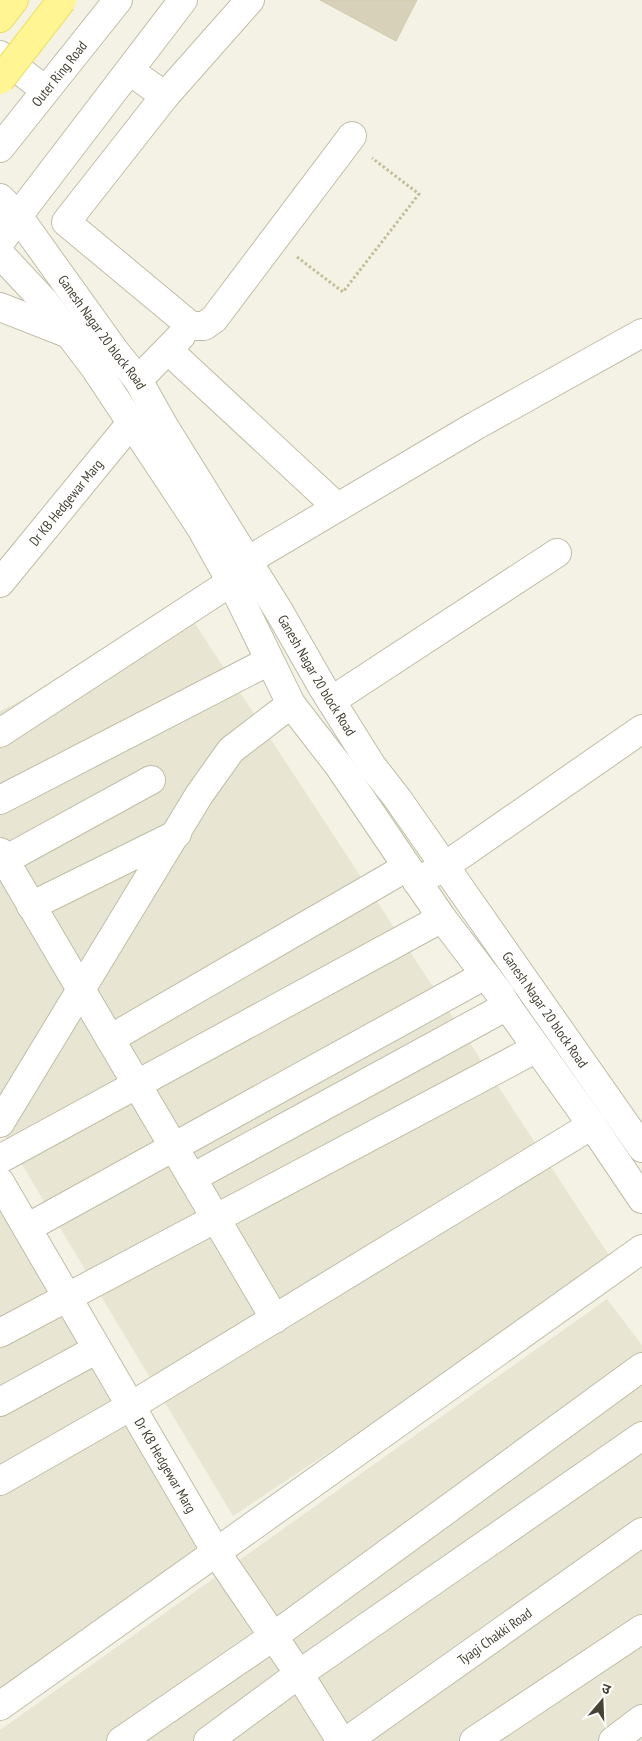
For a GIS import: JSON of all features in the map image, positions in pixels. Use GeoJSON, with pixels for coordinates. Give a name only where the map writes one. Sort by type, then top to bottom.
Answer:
{"type":"FeatureCollection","features":[{"type":"Feature","properties":{"kind":"main road"},"geometry":{"type":"LineString","coordinates":[[0,18],[14,0]]}},
{"type":"Feature","properties":{"kind":"main road"},"geometry":{"type":"LineString","coordinates":[[0,80],[62,0]]}},
{"type":"Feature","properties":{"kind":"street","name":"Outer Ring Road"},"geometry":{"type":"LineString","coordinates":[[0,148],[118,0]]}},
{"type":"Feature","properties":{"kind":"street"},"geometry":{"type":"LineString","coordinates":[[0,244],[9,207],[130,71],[183,0]]}},
{"type":"Feature","properties":{"kind":"street"},"geometry":{"type":"LineString","coordinates":[[250,0],[165,96],[66,222],[191,326],[204,326],[214,319],[352,136]]}},
{"type":"Feature","properties":{"kind":"street"},"geometry":{"type":"LineString","coordinates":[[0,56],[45,90]]}},
{"type":"Feature","properties":{"kind":"street"},"geometry":{"type":"LineString","coordinates":[[130,71],[165,96]]}},
{"type":"Feature","properties":{"kind":"street","name":"Ganesh Nagar 20 block Road"},"geometry":{"type":"LineString","coordinates":[[9,207],[138,380],[170,436],[239,572],[269,662],[291,704],[339,766],[442,918],[592,1125],[642,1199]]}},
{"type":"Feature","properties":{"kind":"street","name":"Ganesh Nagar 20 block Road"},"geometry":{"type":"LineString","coordinates":[[0,254],[44,301],[95,368],[201,528],[239,572],[331,702],[372,766],[445,866],[642,1148]]}},
{"type":"Feature","properties":{"kind":"street"},"geometry":{"type":"LineString","coordinates":[[0,307],[69,334]]}},
{"type":"Feature","properties":{"kind":"street"},"geometry":{"type":"LineString","coordinates":[[138,380],[191,326]]}},
{"type":"Feature","properties":{"kind":"street"},"geometry":{"type":"LineString","coordinates":[[0,733],[337,507],[475,426],[642,333]]}},
{"type":"Feature","properties":{"kind":"street"},"geometry":{"type":"LineString","coordinates":[[168,350],[337,507]]}},
{"type":"Feature","properties":{"kind":"street","name":"Dr KB Hedgewar Marg"},"geometry":{"type":"LineString","coordinates":[[0,583],[130,423]]}},
{"type":"Feature","properties":{"kind":"street"},"geometry":{"type":"LineString","coordinates":[[331,702],[557,553]]}},
{"type":"Feature","properties":{"kind":"street"},"geometry":{"type":"LineString","coordinates":[[0,800],[269,662]]}},
{"type":"Feature","properties":{"kind":"street"},"geometry":{"type":"LineString","coordinates":[[0,1123],[199,795],[231,750],[291,704]]}},
{"type":"Feature","properties":{"kind":"street"},"geometry":{"type":"LineString","coordinates":[[110,1039],[412,874],[445,866],[642,729]]}},
{"type":"Feature","properties":{"kind":"street"},"geometry":{"type":"LineString","coordinates":[[151,780],[4,866],[32,906],[275,1319]]}},
{"type":"Feature","properties":{"kind":"street"},"geometry":{"type":"LineString","coordinates":[[32,906],[177,834]]}},
{"type":"Feature","properties":{"kind":"street"},"geometry":{"type":"LineString","coordinates":[[0,1159],[442,918]]}},
{"type":"Feature","properties":{"kind":"street"},"geometry":{"type":"LineString","coordinates":[[27,1228],[485,975]]}},
{"type":"Feature","properties":{"kind":"street"},"geometry":{"type":"LineString","coordinates":[[192,1178],[507,1006]]}},
{"type":"Feature","properties":{"kind":"street"},"geometry":{"type":"LineString","coordinates":[[0,1333],[537,1048]]}},
{"type":"Feature","properties":{"kind":"street"},"geometry":{"type":"LineString","coordinates":[[0,1482],[131,1406],[592,1125]]}},
{"type":"Feature","properties":{"kind":"street","name":"Dr KB Hedgewar Marg"},"geometry":{"type":"LineString","coordinates":[[0,1182],[216,1552],[300,1674],[341,1741]]}},
{"type":"Feature","properties":{"kind":"street"},"geometry":{"type":"LineString","coordinates":[[0,1706],[642,1249]]}},
{"type":"Feature","properties":{"kind":"street"},"geometry":{"type":"LineString","coordinates":[[0,1402],[97,1349]]}},
{"type":"Feature","properties":{"kind":"street"},"geometry":{"type":"LineString","coordinates":[[121,1741],[274,1636],[642,1367]]}},
{"type":"Feature","properties":{"kind":"street"},"geometry":{"type":"LineString","coordinates":[[208,1741],[300,1674],[642,1436]]}},
{"type":"Feature","properties":{"kind":"street","name":"Tyagi Chakki Road"},"geometry":{"type":"LineString","coordinates":[[347,1741],[642,1532]]}},
{"type":"Feature","properties":{"kind":"street"},"geometry":{"type":"LineString","coordinates":[[474,1741],[642,1629]]}},
{"type":"Feature","properties":{"kind":"path"},"geometry":{"type":"LineString","coordinates":[[301,249],[296,256],[343,292],[419,194],[372,157],[366,165]]}},
{"type":"Feature","properties":{"kind":"shaded area"},"geometry":{"type":"Polygon","coordinates":[[[190,616],[614,1263],[233,1516],[0,1128],[0,711],[190,616]]]}},
{"type":"Feature","properties":{"kind":"shaded area"},"geometry":{"type":"Polygon","coordinates":[[[0,1193],[214,1543],[0,1698],[0,1193]]]}},
{"type":"Feature","properties":{"kind":"shaded area"},"geometry":{"type":"Polygon","coordinates":[[[607,1299],[642,1345],[642,1741],[0,1741],[0,1730],[607,1299]]]}},
{"type":"Feature","properties":{"kind":"building"},"geometry":{"type":"Polygon","coordinates":[[[320,0],[417,0],[396,41],[320,0]]]}}]}
